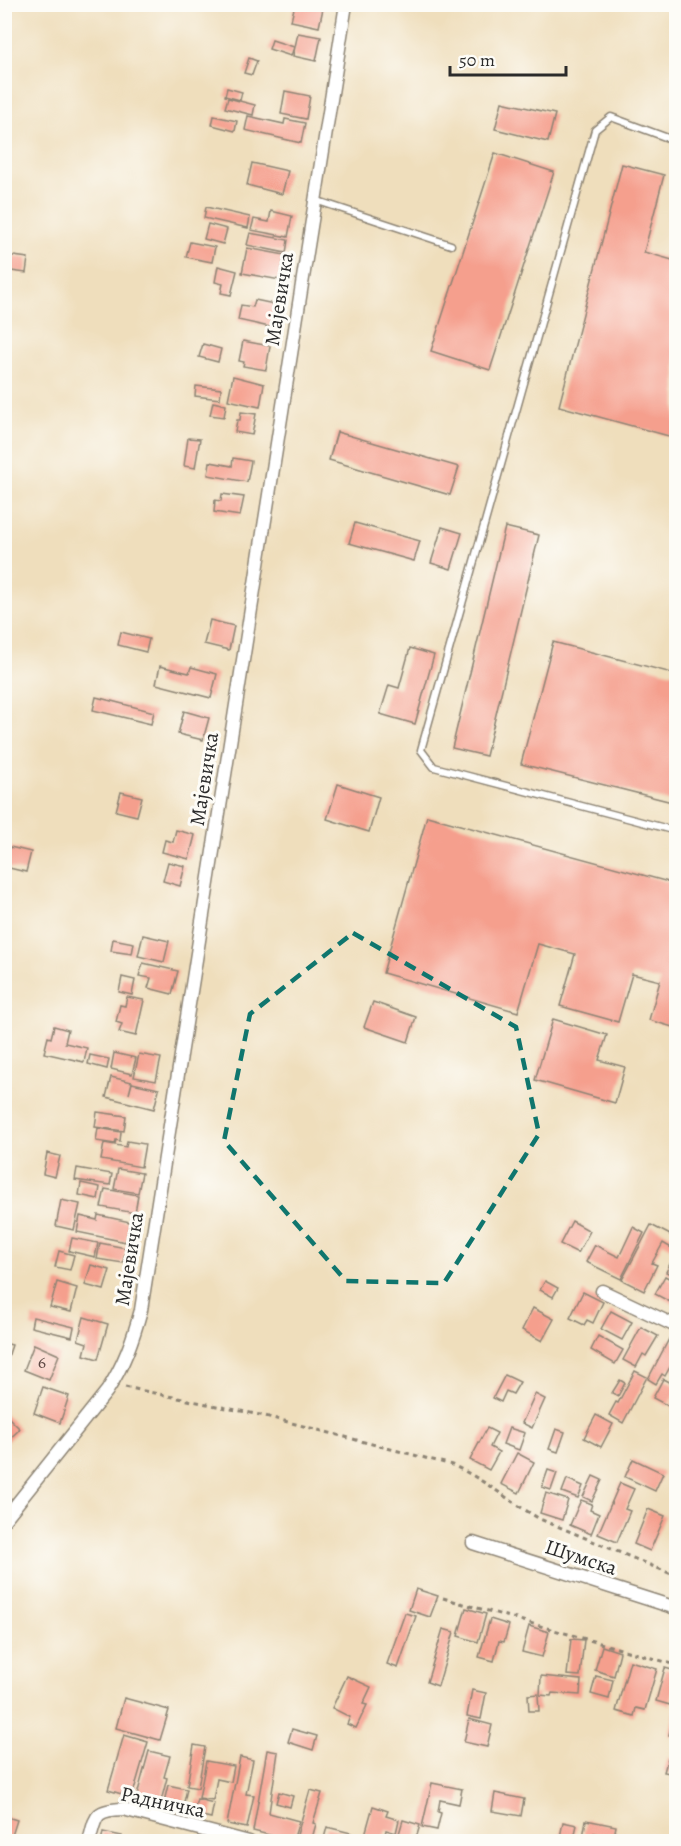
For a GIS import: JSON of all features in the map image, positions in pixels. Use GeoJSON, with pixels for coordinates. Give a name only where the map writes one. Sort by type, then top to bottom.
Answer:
{"type":"FeatureCollection","features":[{"type":"Feature","properties":{"kind":"street","name":"Мајевичка"},"geometry":{"type":"LineString","coordinates":[[4,1520],[111,1385],[127,1354],[141,1310],[346,4]]}},
{"type":"Feature","properties":{"kind":"street"},"geometry":{"type":"LineString","coordinates":[[602,1291],[676,1326]]}},
{"type":"Feature","properties":{"kind":"street","name":"Шумска"},"geometry":{"type":"LineString","coordinates":[[473,1542],[676,1608]]}},
{"type":"Feature","properties":{"kind":"street","name":"Радничка"},"geometry":{"type":"LineString","coordinates":[[89,1842],[95,1817],[102,1811],[123,1809],[249,1842]]}},
{"type":"Feature","properties":{"kind":"lane"},"geometry":{"type":"LineString","coordinates":[[676,141],[611,117],[595,130],[421,750],[434,767],[676,831]]}},
{"type":"Feature","properties":{"kind":"lane"},"geometry":{"type":"LineString","coordinates":[[314,200],[451,245]]}},
{"type":"Feature","properties":{"kind":"path"},"geometry":{"type":"LineString","coordinates":[[111,1385],[265,1416],[452,1465],[473,1475],[540,1519],[676,1576]]}},
{"type":"Feature","properties":{"kind":"path"},"geometry":{"type":"LineString","coordinates":[[443,1598],[676,1665]]}},
{"type":"Feature","properties":{"kind":"highlighted area"},"geometry":{"type":"Polygon","coordinates":[[[353,933],[516,1027],[539,1134],[444,1283],[346,1281],[224,1141],[250,1014],[353,933]]]}},
{"type":"Feature","properties":{"kind":"building"},"geometry":{"type":"Polygon","coordinates":[[[295,4],[324,4],[319,27],[291,21],[295,4]]]}},
{"type":"Feature","properties":{"kind":"building"},"geometry":{"type":"Polygon","coordinates":[[[298,33],[321,37],[316,61],[293,56],[298,33]]]}},
{"type":"Feature","properties":{"kind":"building"},"geometry":{"type":"Polygon","coordinates":[[[272,40],[294,47],[291,56],[269,49],[272,40]]]}},
{"type":"Feature","properties":{"kind":"building"},"geometry":{"type":"Polygon","coordinates":[[[249,58],[257,61],[252,75],[244,73],[249,58]]]}},
{"type":"Feature","properties":{"kind":"building"},"geometry":{"type":"Polygon","coordinates":[[[227,88],[242,92],[240,100],[225,96],[227,88]]]}},
{"type":"Feature","properties":{"kind":"building"},"geometry":{"type":"Polygon","coordinates":[[[285,91],[310,96],[306,119],[281,114],[285,91]]]}},
{"type":"Feature","properties":{"kind":"building"},"geometry":{"type":"Polygon","coordinates":[[[228,98],[255,105],[253,115],[225,108],[228,98]]]}},
{"type":"Feature","properties":{"kind":"building"},"geometry":{"type":"Polygon","coordinates":[[[502,102],[555,114],[548,142],[495,129],[502,102]]]}},
{"type":"Feature","properties":{"kind":"building"},"geometry":{"type":"Polygon","coordinates":[[[214,116],[237,121],[235,131],[212,125],[214,116]]]}},
{"type":"Feature","properties":{"kind":"building"},"geometry":{"type":"Polygon","coordinates":[[[248,116],[284,124],[285,119],[305,123],[301,143],[245,130],[248,116]]]}},
{"type":"Feature","properties":{"kind":"building"},"geometry":{"type":"Polygon","coordinates":[[[495,153],[554,172],[490,370],[431,351],[495,153]]]}},
{"type":"Feature","properties":{"kind":"building"},"geometry":{"type":"Polygon","coordinates":[[[252,163],[288,171],[282,194],[247,185],[252,163]]]}},
{"type":"Feature","properties":{"kind":"building"},"geometry":{"type":"Polygon","coordinates":[[[622,164],[664,175],[644,252],[676,261],[676,438],[559,406],[622,164]]]}},
{"type":"Feature","properties":{"kind":"building"},"geometry":{"type":"Polygon","coordinates":[[[206,207],[250,217],[248,228],[204,218],[206,207]]]}},
{"type":"Feature","properties":{"kind":"building"},"geometry":{"type":"Polygon","coordinates":[[[271,211],[292,216],[288,237],[251,230],[254,219],[269,222],[271,211]]]}},
{"type":"Feature","properties":{"kind":"building"},"geometry":{"type":"Polygon","coordinates":[[[208,224],[227,229],[223,244],[204,239],[208,224]]]}},
{"type":"Feature","properties":{"kind":"building"},"geometry":{"type":"Polygon","coordinates":[[[250,233],[288,240],[286,253],[247,245],[250,233]]]}},
{"type":"Feature","properties":{"kind":"building"},"geometry":{"type":"Polygon","coordinates":[[[190,242],[215,247],[212,262],[186,257],[190,242]]]}},
{"type":"Feature","properties":{"kind":"building"},"geometry":{"type":"Polygon","coordinates":[[[247,248],[285,255],[280,280],[242,273],[247,248]]]}},
{"type":"Feature","properties":{"kind":"building"},"geometry":{"type":"Polygon","coordinates":[[[6,255],[28,258],[26,273],[4,270],[6,255]]]}},
{"type":"Feature","properties":{"kind":"building"},"geometry":{"type":"Polygon","coordinates":[[[218,266],[237,271],[231,295],[221,293],[223,284],[215,282],[218,266]]]}},
{"type":"Feature","properties":{"kind":"building"},"geometry":{"type":"Polygon","coordinates":[[[255,300],[279,305],[274,328],[238,320],[241,305],[253,307],[255,300]]]}},
{"type":"Feature","properties":{"kind":"building"},"geometry":{"type":"Polygon","coordinates":[[[243,341],[270,346],[266,370],[243,366],[244,362],[239,361],[243,341]]]}},
{"type":"Feature","properties":{"kind":"building"},"geometry":{"type":"Polygon","coordinates":[[[203,344],[221,349],[218,362],[199,357],[203,344]]]}},
{"type":"Feature","properties":{"kind":"building"},"geometry":{"type":"Polygon","coordinates":[[[233,376],[264,384],[260,407],[228,400],[233,376]]]}},
{"type":"Feature","properties":{"kind":"building"},"geometry":{"type":"Polygon","coordinates":[[[196,386],[221,389],[220,399],[195,396],[196,386]]]}},
{"type":"Feature","properties":{"kind":"building"},"geometry":{"type":"Polygon","coordinates":[[[213,402],[226,405],[224,417],[210,415],[213,402]]]}},
{"type":"Feature","properties":{"kind":"building"},"geometry":{"type":"Polygon","coordinates":[[[241,412],[256,414],[252,435],[235,432],[241,412]]]}},
{"type":"Feature","properties":{"kind":"building"},"geometry":{"type":"Polygon","coordinates":[[[337,432],[459,467],[450,495],[329,460],[337,432]]]}},
{"type":"Feature","properties":{"kind":"building"},"geometry":{"type":"Polygon","coordinates":[[[188,438],[200,439],[195,468],[184,466],[188,438]]]}},
{"type":"Feature","properties":{"kind":"building"},"geometry":{"type":"Polygon","coordinates":[[[233,458],[251,461],[247,482],[208,475],[210,462],[232,466],[233,458]]]}},
{"type":"Feature","properties":{"kind":"building"},"geometry":{"type":"Polygon","coordinates":[[[222,494],[244,497],[240,516],[214,512],[215,500],[221,501],[222,494]]]}},
{"type":"Feature","properties":{"kind":"building"},"geometry":{"type":"Polygon","coordinates":[[[355,523],[420,541],[414,561],[349,543],[355,523]]]}},
{"type":"Feature","properties":{"kind":"building"},"geometry":{"type":"Polygon","coordinates":[[[442,527],[462,533],[451,569],[431,563],[442,527]]]}},
{"type":"Feature","properties":{"kind":"building"},"geometry":{"type":"Polygon","coordinates":[[[505,527],[539,535],[486,756],[452,748],[505,527]]]}},
{"type":"Feature","properties":{"kind":"building"},"geometry":{"type":"Polygon","coordinates":[[[210,620],[234,626],[229,650],[204,644],[210,620]]]}},
{"type":"Feature","properties":{"kind":"building"},"geometry":{"type":"Polygon","coordinates":[[[121,632],[149,639],[146,652],[118,645],[121,632]]]}},
{"type":"Feature","properties":{"kind":"building"},"geometry":{"type":"Polygon","coordinates":[[[553,642],[676,674],[676,803],[521,764],[553,642]]]}},
{"type":"Feature","properties":{"kind":"building"},"geometry":{"type":"Polygon","coordinates":[[[410,648],[434,655],[415,724],[380,714],[389,685],[399,688],[410,648]]]}},
{"type":"Feature","properties":{"kind":"building"},"geometry":{"type":"Polygon","coordinates":[[[160,666],[189,673],[191,667],[217,674],[211,698],[156,684],[160,666]]]}},
{"type":"Feature","properties":{"kind":"building"},"geometry":{"type":"Polygon","coordinates":[[[96,697],[154,712],[151,724],[93,710],[96,697]]]}},
{"type":"Feature","properties":{"kind":"building"},"geometry":{"type":"Polygon","coordinates":[[[184,711],[209,718],[203,740],[178,734],[184,711]]]}},
{"type":"Feature","properties":{"kind":"building"},"geometry":{"type":"Polygon","coordinates":[[[338,784],[379,797],[369,832],[327,819],[338,784]]]}},
{"type":"Feature","properties":{"kind":"building"},"geometry":{"type":"Polygon","coordinates":[[[121,792],[142,797],[137,816],[116,811],[121,792]]]}},
{"type":"Feature","properties":{"kind":"building"},"geometry":{"type":"Polygon","coordinates":[[[427,816],[676,884],[676,1028],[649,1020],[660,981],[632,974],[618,1022],[560,1006],[575,954],[538,944],[518,1012],[383,973],[427,816]]]}},
{"type":"Feature","properties":{"kind":"building"},"geometry":{"type":"Polygon","coordinates":[[[176,830],[195,835],[189,859],[162,852],[165,840],[173,842],[176,830]]]}},
{"type":"Feature","properties":{"kind":"building"},"geometry":{"type":"Polygon","coordinates":[[[10,847],[31,852],[26,872],[5,867],[10,847]]]}},
{"type":"Feature","properties":{"kind":"building"},"geometry":{"type":"Polygon","coordinates":[[[168,862],[185,866],[180,886],[163,881],[168,862]]]}},
{"type":"Feature","properties":{"kind":"building"},"geometry":{"type":"Polygon","coordinates":[[[143,935],[169,941],[164,962],[138,956],[143,935]]]}},
{"type":"Feature","properties":{"kind":"building"},"geometry":{"type":"Polygon","coordinates":[[[113,939],[134,943],[132,954],[111,951],[113,939]]]}},
{"type":"Feature","properties":{"kind":"building"},"geometry":{"type":"Polygon","coordinates":[[[143,963],[178,971],[172,994],[148,988],[151,978],[139,976],[143,963]]]}},
{"type":"Feature","properties":{"kind":"building"},"geometry":{"type":"Polygon","coordinates":[[[122,977],[135,980],[132,995],[119,992],[122,977]]]}},
{"type":"Feature","properties":{"kind":"building"},"geometry":{"type":"Polygon","coordinates":[[[127,997],[144,1000],[136,1036],[119,1032],[122,1024],[116,1022],[120,1005],[125,1006],[127,997]]]}},
{"type":"Feature","properties":{"kind":"building"},"geometry":{"type":"Polygon","coordinates":[[[373,1002],[416,1017],[408,1042],[364,1027],[373,1002]]]}},
{"type":"Feature","properties":{"kind":"building"},"geometry":{"type":"Polygon","coordinates":[[[553,1019],[607,1035],[599,1060],[625,1067],[615,1103],[535,1080],[553,1019]]]}},
{"type":"Feature","properties":{"kind":"building"},"geometry":{"type":"Polygon","coordinates":[[[54,1026],[68,1030],[65,1043],[87,1048],[84,1062],[44,1053],[48,1037],[51,1038],[54,1026]]]}},
{"type":"Feature","properties":{"kind":"building"},"geometry":{"type":"Polygon","coordinates":[[[114,1053],[136,1058],[132,1074],[111,1069],[114,1053]]]}},
{"type":"Feature","properties":{"kind":"building"},"geometry":{"type":"Polygon","coordinates":[[[139,1054],[161,1058],[156,1081],[134,1077],[139,1054]]]}},
{"type":"Feature","properties":{"kind":"building"},"geometry":{"type":"Polygon","coordinates":[[[90,1055],[109,1059],[107,1069],[88,1064],[90,1055]]]}},
{"type":"Feature","properties":{"kind":"building"},"geometry":{"type":"Polygon","coordinates":[[[111,1077],[132,1082],[129,1094],[132,1083],[159,1089],[154,1109],[106,1097],[111,1077]]]}},
{"type":"Feature","properties":{"kind":"building"},"geometry":{"type":"Polygon","coordinates":[[[97,1112],[126,1116],[124,1131],[95,1127],[97,1112]]]}},
{"type":"Feature","properties":{"kind":"building"},"geometry":{"type":"Polygon","coordinates":[[[98,1128],[121,1132],[120,1141],[116,1140],[115,1144],[96,1141],[98,1128]]]}},
{"type":"Feature","properties":{"kind":"building"},"geometry":{"type":"Polygon","coordinates":[[[127,1141],[145,1144],[141,1167],[101,1160],[104,1143],[126,1147],[127,1141]]]}},
{"type":"Feature","properties":{"kind":"building"},"geometry":{"type":"Polygon","coordinates":[[[47,1153],[60,1156],[55,1177],[43,1174],[47,1153]]]}},
{"type":"Feature","properties":{"kind":"building"},"geometry":{"type":"Polygon","coordinates":[[[77,1168],[112,1174],[110,1185],[75,1180],[77,1168]]]}},
{"type":"Feature","properties":{"kind":"building"},"geometry":{"type":"Polygon","coordinates":[[[118,1169],[142,1173],[138,1193],[114,1189],[118,1169]]]}},
{"type":"Feature","properties":{"kind":"building"},"geometry":{"type":"Polygon","coordinates":[[[81,1183],[100,1187],[98,1199],[79,1195],[81,1183]]]}},
{"type":"Feature","properties":{"kind":"building"},"geometry":{"type":"Polygon","coordinates":[[[105,1189],[138,1195],[135,1213],[101,1207],[105,1189]]]}},
{"type":"Feature","properties":{"kind":"building"},"geometry":{"type":"Polygon","coordinates":[[[61,1200],[80,1204],[74,1230],[56,1226],[61,1200]]]}},
{"type":"Feature","properties":{"kind":"building"},"geometry":{"type":"Polygon","coordinates":[[[98,1215],[130,1222],[126,1242],[77,1232],[80,1216],[97,1220],[98,1215]]]}},
{"type":"Feature","properties":{"kind":"building"},"geometry":{"type":"Polygon","coordinates":[[[572,1221],[590,1231],[578,1253],[560,1244],[572,1221]]]}},
{"type":"Feature","properties":{"kind":"building"},"geometry":{"type":"Polygon","coordinates":[[[651,1225],[676,1238],[676,1243],[673,1249],[663,1243],[652,1263],[657,1265],[644,1291],[622,1280],[651,1225]]]}},
{"type":"Feature","properties":{"kind":"building"},"geometry":{"type":"Polygon","coordinates":[[[633,1227],[644,1233],[621,1279],[586,1262],[595,1245],[619,1257],[633,1227]]]}},
{"type":"Feature","properties":{"kind":"building"},"geometry":{"type":"Polygon","coordinates":[[[72,1238],[98,1243],[95,1257],[69,1251],[72,1238]]]}},
{"type":"Feature","properties":{"kind":"building"},"geometry":{"type":"Polygon","coordinates":[[[100,1243],[126,1248],[123,1263],[97,1259],[100,1243]]]}},
{"type":"Feature","properties":{"kind":"building"},"geometry":{"type":"Polygon","coordinates":[[[59,1251],[74,1255],[70,1270],[55,1267],[59,1251]]]}},
{"type":"Feature","properties":{"kind":"building"},"geometry":{"type":"Polygon","coordinates":[[[673,1258],[676,1260],[674,1276],[666,1272],[673,1258]]]}},
{"type":"Feature","properties":{"kind":"building"},"geometry":{"type":"Polygon","coordinates":[[[91,1265],[110,1270],[104,1290],[85,1285],[91,1265]]]}},
{"type":"Feature","properties":{"kind":"building"},"geometry":{"type":"Polygon","coordinates":[[[665,1276],[676,1282],[674,1304],[655,1294],[665,1276]]]}},
{"type":"Feature","properties":{"kind":"building"},"geometry":{"type":"Polygon","coordinates":[[[545,1281],[558,1288],[553,1297],[540,1290],[545,1281]]]}},
{"type":"Feature","properties":{"kind":"building"},"geometry":{"type":"Polygon","coordinates":[[[57,1282],[77,1288],[71,1312],[50,1307],[57,1282]]]}},
{"type":"Feature","properties":{"kind":"building"},"geometry":{"type":"Polygon","coordinates":[[[583,1292],[603,1302],[593,1323],[587,1320],[584,1325],[570,1318],[583,1292]]]}},
{"type":"Feature","properties":{"kind":"building"},"geometry":{"type":"Polygon","coordinates":[[[533,1308],[554,1319],[542,1341],[522,1330],[533,1308]]]}},
{"type":"Feature","properties":{"kind":"building"},"geometry":{"type":"Polygon","coordinates":[[[611,1311],[632,1322],[622,1340],[601,1329],[611,1311]]]}},
{"type":"Feature","properties":{"kind":"building"},"geometry":{"type":"Polygon","coordinates":[[[33,1317],[74,1327],[72,1337],[31,1327],[33,1317]]]}},
{"type":"Feature","properties":{"kind":"building"},"geometry":{"type":"Polygon","coordinates":[[[84,1317],[108,1324],[98,1359],[84,1355],[87,1343],[78,1340],[84,1317]]]}},
{"type":"Feature","properties":{"kind":"building"},"geometry":{"type":"Polygon","coordinates":[[[641,1327],[658,1336],[646,1356],[643,1354],[636,1367],[623,1360],[641,1327]]]}},
{"type":"Feature","properties":{"kind":"building"},"geometry":{"type":"Polygon","coordinates":[[[598,1336],[623,1350],[615,1364],[591,1350],[598,1336]]]}},
{"type":"Feature","properties":{"kind":"building"},"geometry":{"type":"Polygon","coordinates":[[[669,1339],[676,1343],[676,1371],[670,1367],[665,1376],[662,1374],[656,1384],[648,1379],[669,1339]]]}},
{"type":"Feature","properties":{"kind":"building"},"geometry":{"type":"Polygon","coordinates":[[[4,1343],[12,1345],[5,1366],[4,1366],[4,1343]]]}},
{"type":"Feature","properties":{"kind":"building"},"geometry":{"type":"Polygon","coordinates":[[[34,1344],[59,1355],[49,1380],[24,1370],[34,1344]]]}},
{"type":"Feature","properties":{"kind":"building"},"geometry":{"type":"Polygon","coordinates":[[[635,1371],[647,1377],[623,1423],[609,1415],[635,1371]]]}},
{"type":"Feature","properties":{"kind":"building"},"geometry":{"type":"Polygon","coordinates":[[[505,1375],[520,1382],[513,1394],[506,1391],[501,1402],[493,1398],[505,1375]]]}},
{"type":"Feature","properties":{"kind":"building"},"geometry":{"type":"Polygon","coordinates":[[[663,1379],[676,1386],[676,1391],[668,1406],[653,1398],[663,1379]]]}},
{"type":"Feature","properties":{"kind":"building"},"geometry":{"type":"Polygon","coordinates":[[[620,1380],[625,1383],[618,1396],[612,1393],[620,1380]]]}},
{"type":"Feature","properties":{"kind":"building"},"geometry":{"type":"Polygon","coordinates":[[[43,1387],[69,1396],[60,1423],[34,1413],[43,1387]]]}},
{"type":"Feature","properties":{"kind":"building"},"geometry":{"type":"Polygon","coordinates":[[[535,1394],[545,1399],[532,1428],[522,1423],[535,1394]]]}},
{"type":"Feature","properties":{"kind":"building"},"geometry":{"type":"Polygon","coordinates":[[[676,1395],[676,1415],[672,1413],[675,1408],[671,1406],[676,1395]]]}},
{"type":"Feature","properties":{"kind":"building"},"geometry":{"type":"Polygon","coordinates":[[[4,1413],[20,1429],[4,1444],[4,1413]]]}},
{"type":"Feature","properties":{"kind":"building"},"geometry":{"type":"Polygon","coordinates":[[[596,1415],[613,1424],[601,1447],[584,1438],[596,1415]]]}},
{"type":"Feature","properties":{"kind":"building"},"geometry":{"type":"Polygon","coordinates":[[[487,1428],[497,1433],[490,1447],[499,1452],[489,1470],[470,1460],[487,1428]]]}},
{"type":"Feature","properties":{"kind":"building"},"geometry":{"type":"Polygon","coordinates":[[[509,1428],[525,1433],[519,1450],[503,1444],[509,1428]]]}},
{"type":"Feature","properties":{"kind":"building"},"geometry":{"type":"Polygon","coordinates":[[[556,1429],[565,1432],[558,1452],[549,1449],[556,1429]]]}},
{"type":"Feature","properties":{"kind":"building"},"geometry":{"type":"Polygon","coordinates":[[[517,1453],[534,1462],[519,1493],[501,1484],[517,1453]]]}},
{"type":"Feature","properties":{"kind":"building"},"geometry":{"type":"Polygon","coordinates":[[[633,1459],[663,1473],[655,1491],[625,1477],[633,1459]]]}},
{"type":"Feature","properties":{"kind":"building"},"geometry":{"type":"Polygon","coordinates":[[[548,1470],[557,1473],[551,1490],[542,1487],[548,1470]]]}},
{"type":"Feature","properties":{"kind":"building"},"geometry":{"type":"Polygon","coordinates":[[[593,1476],[602,1480],[592,1501],[583,1497],[593,1476]]]}},
{"type":"Feature","properties":{"kind":"building"},"geometry":{"type":"Polygon","coordinates":[[[567,1479],[583,1486],[578,1498],[562,1492],[567,1479]]]}},
{"type":"Feature","properties":{"kind":"building"},"geometry":{"type":"Polygon","coordinates":[[[620,1483],[634,1489],[625,1509],[630,1511],[617,1542],[598,1534],[620,1483]]]}},
{"type":"Feature","properties":{"kind":"building"},"geometry":{"type":"Polygon","coordinates":[[[546,1493],[568,1500],[562,1520],[540,1513],[546,1493]]]}},
{"type":"Feature","properties":{"kind":"building"},"geometry":{"type":"Polygon","coordinates":[[[581,1500],[592,1504],[590,1510],[599,1514],[591,1534],[570,1525],[581,1500]]]}},
{"type":"Feature","properties":{"kind":"building"},"geometry":{"type":"Polygon","coordinates":[[[648,1509],[665,1516],[650,1551],[634,1544],[648,1509]]]}},
{"type":"Feature","properties":{"kind":"building"},"geometry":{"type":"Polygon","coordinates":[[[416,1589],[438,1596],[430,1617],[409,1610],[416,1589]]]}},
{"type":"Feature","properties":{"kind":"building"},"geometry":{"type":"Polygon","coordinates":[[[466,1608],[486,1614],[478,1642],[458,1636],[466,1608]]]}},
{"type":"Feature","properties":{"kind":"building"},"geometry":{"type":"Polygon","coordinates":[[[405,1613],[416,1616],[398,1668],[387,1664],[405,1613]]]}},
{"type":"Feature","properties":{"kind":"building"},"geometry":{"type":"Polygon","coordinates":[[[490,1619],[509,1625],[504,1642],[499,1641],[494,1661],[479,1657],[490,1619]]]}},
{"type":"Feature","properties":{"kind":"building"},"geometry":{"type":"Polygon","coordinates":[[[529,1626],[549,1632],[542,1657],[522,1652],[529,1626]]]}},
{"type":"Feature","properties":{"kind":"building"},"geometry":{"type":"Polygon","coordinates":[[[443,1629],[454,1632],[438,1686],[427,1682],[443,1629]]]}},
{"type":"Feature","properties":{"kind":"building"},"geometry":{"type":"Polygon","coordinates":[[[571,1639],[584,1640],[580,1676],[567,1675],[571,1639]]]}},
{"type":"Feature","properties":{"kind":"building"},"geometry":{"type":"Polygon","coordinates":[[[602,1646],[620,1652],[614,1676],[595,1670],[602,1646]]]}},
{"type":"Feature","properties":{"kind":"building"},"geometry":{"type":"Polygon","coordinates":[[[630,1661],[657,1669],[645,1710],[636,1708],[634,1716],[616,1711],[630,1661]]]}},
{"type":"Feature","properties":{"kind":"building"},"geometry":{"type":"Polygon","coordinates":[[[665,1668],[676,1671],[676,1682],[670,1705],[656,1701],[665,1668]]]}},
{"type":"Feature","properties":{"kind":"building"},"geometry":{"type":"Polygon","coordinates":[[[347,1676],[371,1687],[363,1704],[367,1705],[356,1728],[347,1724],[350,1717],[332,1708],[347,1676]]]}},
{"type":"Feature","properties":{"kind":"building"},"geometry":{"type":"Polygon","coordinates":[[[541,1676],[581,1680],[580,1695],[552,1693],[551,1696],[540,1695],[541,1676]]]}},
{"type":"Feature","properties":{"kind":"building"},"geometry":{"type":"Polygon","coordinates":[[[596,1676],[613,1680],[609,1699],[591,1694],[596,1676]]]}},
{"type":"Feature","properties":{"kind":"building"},"geometry":{"type":"Polygon","coordinates":[[[472,1690],[486,1693],[481,1719],[467,1716],[472,1690]]]}},
{"type":"Feature","properties":{"kind":"building"},"geometry":{"type":"Polygon","coordinates":[[[538,1694],[539,1711],[529,1711],[528,1695],[538,1694]]]}},
{"type":"Feature","properties":{"kind":"building"},"geometry":{"type":"Polygon","coordinates":[[[124,1698],[169,1710],[160,1740],[116,1728],[124,1698]]]}},
{"type":"Feature","properties":{"kind":"building"},"geometry":{"type":"Polygon","coordinates":[[[676,1707],[676,1737],[669,1735],[676,1707]]]}},
{"type":"Feature","properties":{"kind":"building"},"geometry":{"type":"Polygon","coordinates":[[[469,1719],[492,1725],[487,1747],[464,1742],[469,1719]]]}},
{"type":"Feature","properties":{"kind":"building"},"geometry":{"type":"Polygon","coordinates":[[[292,1729],[317,1736],[313,1750],[288,1742],[292,1729]]]}},
{"type":"Feature","properties":{"kind":"building"},"geometry":{"type":"Polygon","coordinates":[[[124,1735],[148,1742],[132,1797],[108,1790],[124,1735]]]}},
{"type":"Feature","properties":{"kind":"building"},"geometry":{"type":"Polygon","coordinates":[[[194,1745],[205,1747],[198,1788],[187,1786],[194,1745]]]}},
{"type":"Feature","properties":{"kind":"building"},"geometry":{"type":"Polygon","coordinates":[[[267,1750],[278,1752],[269,1813],[299,1821],[293,1841],[253,1831],[267,1750]]]}},
{"type":"Feature","properties":{"kind":"building"},"geometry":{"type":"Polygon","coordinates":[[[149,1751],[170,1756],[160,1805],[136,1799],[149,1751]]]}},
{"type":"Feature","properties":{"kind":"building"},"geometry":{"type":"Polygon","coordinates":[[[240,1757],[253,1760],[246,1794],[254,1795],[247,1828],[227,1824],[240,1757]]]}},
{"type":"Feature","properties":{"kind":"building"},"geometry":{"type":"Polygon","coordinates":[[[668,1758],[676,1759],[676,1774],[664,1772],[668,1758]]]}},
{"type":"Feature","properties":{"kind":"building"},"geometry":{"type":"Polygon","coordinates":[[[206,1761],[234,1766],[231,1782],[217,1779],[213,1800],[199,1798],[206,1761]]]}},
{"type":"Feature","properties":{"kind":"building"},"geometry":{"type":"Polygon","coordinates":[[[432,1783],[462,1789],[459,1804],[440,1800],[438,1812],[441,1813],[437,1830],[422,1827],[432,1783]]]}},
{"type":"Feature","properties":{"kind":"building"},"geometry":{"type":"Polygon","coordinates":[[[168,1785],[187,1789],[182,1811],[163,1806],[168,1785]]]}},
{"type":"Feature","properties":{"kind":"building"},"geometry":{"type":"Polygon","coordinates":[[[310,1790],[322,1793],[313,1823],[316,1824],[311,1842],[295,1842],[310,1790]]]}},
{"type":"Feature","properties":{"kind":"building"},"geometry":{"type":"Polygon","coordinates":[[[279,1792],[293,1796],[290,1807],[276,1803],[279,1792]]]}},
{"type":"Feature","properties":{"kind":"building"},"geometry":{"type":"Polygon","coordinates":[[[495,1793],[524,1799],[521,1816],[492,1811],[495,1793]]]}},
{"type":"Feature","properties":{"kind":"building"},"geometry":{"type":"Polygon","coordinates":[[[197,1799],[214,1803],[211,1818],[193,1814],[197,1799]]]}},
{"type":"Feature","properties":{"kind":"building"},"geometry":{"type":"Polygon","coordinates":[[[373,1806],[388,1811],[386,1816],[399,1820],[396,1833],[386,1830],[383,1842],[363,1842],[373,1806]]]}},
{"type":"Feature","properties":{"kind":"building"},"geometry":{"type":"Polygon","coordinates":[[[4,1816],[17,1820],[10,1842],[4,1842],[4,1816]]]}},
{"type":"Feature","properties":{"kind":"building"},"geometry":{"type":"Polygon","coordinates":[[[403,1820],[420,1825],[415,1842],[398,1837],[403,1820]]]}},
{"type":"Feature","properties":{"kind":"building"},"geometry":{"type":"Polygon","coordinates":[[[586,1820],[616,1826],[614,1837],[594,1833],[593,1839],[583,1837],[586,1820]]]}},
{"type":"Feature","properties":{"kind":"building"},"geometry":{"type":"Polygon","coordinates":[[[563,1822],[577,1825],[573,1842],[559,1842],[563,1822]]]}},
{"type":"Feature","properties":{"kind":"building"},"geometry":{"type":"Polygon","coordinates":[[[327,1827],[351,1833],[348,1842],[323,1842],[327,1827]]]}},
{"type":"Feature","properties":{"kind":"building"},"geometry":{"type":"Polygon","coordinates":[[[103,1832],[122,1836],[120,1842],[101,1842],[103,1832]]]}}]}
